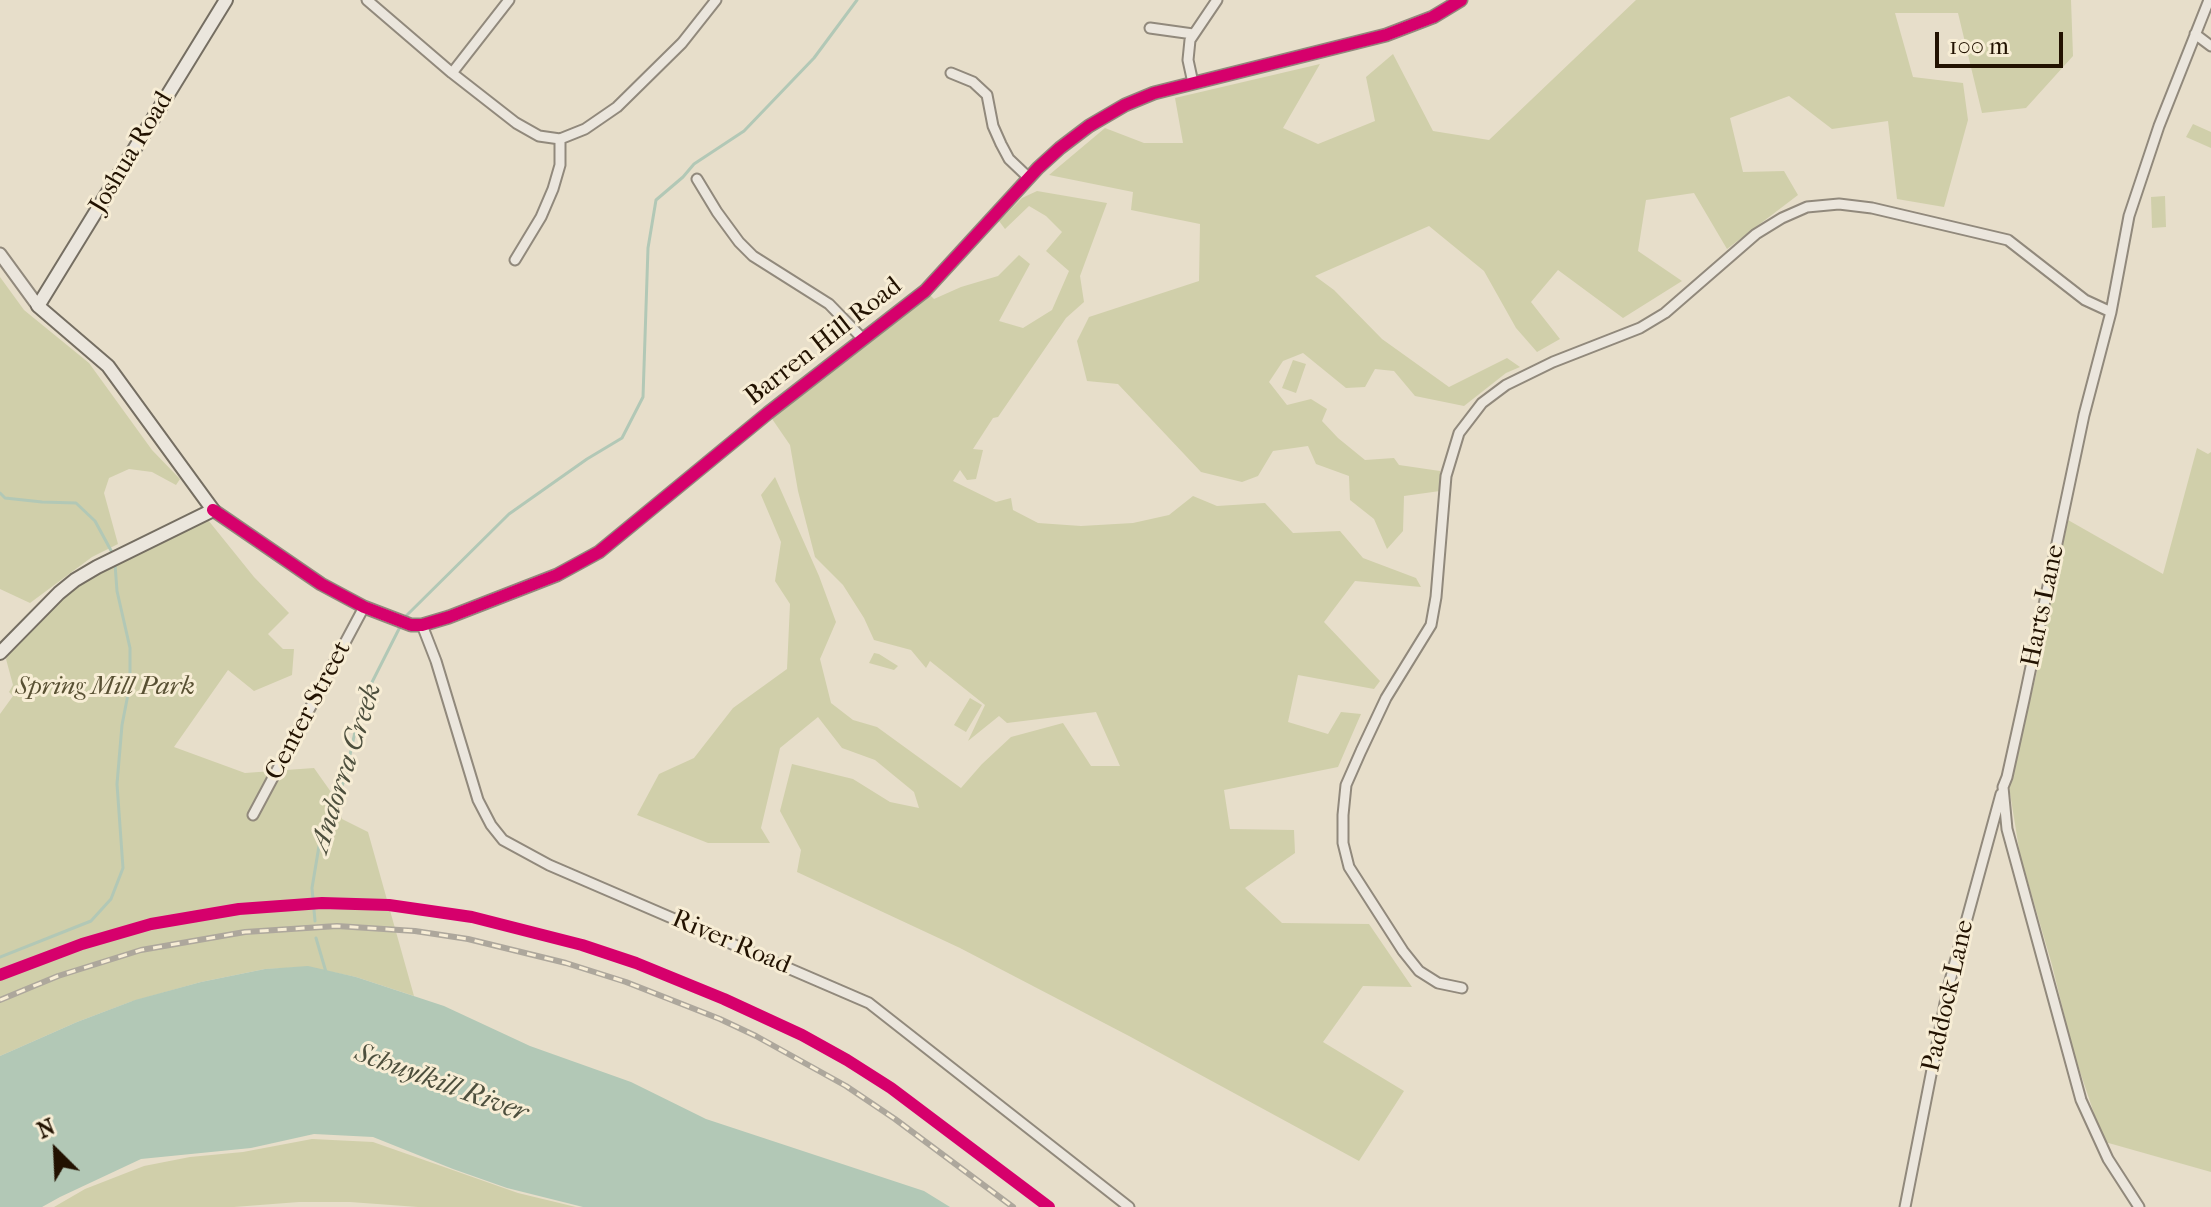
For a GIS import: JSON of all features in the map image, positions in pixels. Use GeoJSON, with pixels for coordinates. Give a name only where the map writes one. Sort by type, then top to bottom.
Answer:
{"type":"FeatureCollection","features":[{"type":"Feature","properties":{"kind":"main road","name":"Joshua Road"},"geometry":{"type":"LineString","coordinates":[[38,306],[226,0]]}},
{"type":"Feature","properties":{"kind":"main road"},"geometry":{"type":"LineString","coordinates":[[0,653],[59,593],[97,567],[213,510],[108,366],[38,306]]}},
{"type":"Feature","properties":{"kind":"street"},"geometry":{"type":"LineString","coordinates":[[367,0],[516,123],[539,136],[560,139],[585,129],[617,107],[682,43],[716,0]]}},
{"type":"Feature","properties":{"kind":"street"},"geometry":{"type":"LineString","coordinates":[[452,73],[509,0]]}},
{"type":"Feature","properties":{"kind":"street"},"geometry":{"type":"LineString","coordinates":[[1193,83],[1188,53],[1193,34],[1217,0]]}},
{"type":"Feature","properties":{"kind":"street","name":"Barren Hill Road"},"geometry":{"type":"LineString","coordinates":[[213,510],[321,584],[364,607],[411,625],[449,617],[545,580],[592,557],[932,285],[1029,178],[1069,140],[1113,111],[1146,95],[1392,33],[1433,17],[1461,0]]}},
{"type":"Feature","properties":{"kind":"street","name":"Harts Lane"},"geometry":{"type":"LineString","coordinates":[[2139,1207],[2108,1159],[2081,1100],[2007,829],[2003,787],[2084,415],[2111,312],[2129,216],[2159,126],[2209,0]]}},
{"type":"Feature","properties":{"kind":"street"},"geometry":{"type":"LineString","coordinates":[[1150,28],[1193,34]]}},
{"type":"Feature","properties":{"kind":"street"},"geometry":{"type":"LineString","coordinates":[[2195,34],[2211,46]]}},
{"type":"Feature","properties":{"kind":"street"},"geometry":{"type":"LineString","coordinates":[[951,73],[973,82],[987,95],[993,126],[1001,144],[1009,159],[1029,178]]}},
{"type":"Feature","properties":{"kind":"street"},"geometry":{"type":"LineString","coordinates":[[515,260],[541,217],[553,189],[560,165],[560,139]]}},
{"type":"Feature","properties":{"kind":"street"},"geometry":{"type":"LineString","coordinates":[[697,179],[724,222],[753,256],[829,304],[863,339]]}},
{"type":"Feature","properties":{"kind":"street"},"geometry":{"type":"LineString","coordinates":[[1462,988],[1438,983],[1428,977],[1403,951],[1349,867],[1343,843],[1343,815],[1346,785],[1367,737],[1386,698],[1431,625],[1446,476],[1459,433],[1482,403],[1506,385],[1553,362],[1640,328],[1665,313],[1756,234],[1807,207],[1839,204],[1872,208],[2008,240],[2085,300],[2111,312]]}},
{"type":"Feature","properties":{"kind":"street"},"geometry":{"type":"LineString","coordinates":[[0,254],[38,306]]}},
{"type":"Feature","properties":{"kind":"street","name":"Center Street"},"geometry":{"type":"LineString","coordinates":[[253,815],[364,607]]}},
{"type":"Feature","properties":{"kind":"street","name":"River Road"},"geometry":{"type":"LineString","coordinates":[[422,625],[478,800],[503,840],[549,865],[869,1003],[1129,1207]]}},
{"type":"Feature","properties":{"kind":"street","name":"Paddock Lane"},"geometry":{"type":"LineString","coordinates":[[1905,1207],[1948,988],[2003,787]]}},
{"type":"Feature","properties":{"kind":"green space"},"geometry":{"type":"Polygon","coordinates":[[[1636,0],[2071,0],[2073,56],[2026,108],[1982,113],[1958,13],[1895,13],[1913,77],[1963,83],[1968,120],[1944,207],[1897,199],[1888,121],[1832,129],[1789,96],[1730,118],[1743,172],[1784,171],[1798,195],[1727,249],[1694,193],[1646,200],[1638,251],[1682,281],[1623,318],[1558,270],[1531,302],[1560,339],[1537,352],[1516,328],[1484,271],[1429,226],[1315,276],[1334,290],[1382,339],[1449,387],[1507,358],[1520,367],[1506,373],[1464,406],[1415,396],[1394,371],[1375,369],[1365,387],[1346,388],[1303,353],[1283,361],[1269,382],[1287,405],[1311,399],[1327,409],[1322,421],[1365,460],[1394,458],[1399,465],[1440,471],[1440,491],[1404,496],[1403,531],[1387,549],[1374,519],[1350,500],[1349,476],[1316,464],[1308,446],[1273,451],[1258,476],[1242,482],[1201,472],[1118,384],[1087,381],[1077,341],[1089,317],[1199,281],[1200,224],[1131,210],[1133,192],[1049,175],[1105,128],[1144,143],[1183,143],[1175,98],[1320,64],[1283,128],[1318,144],[1375,121],[1366,77],[1393,54],[1433,131],[1489,140],[1636,0]]]}},
{"type":"Feature","properties":{"kind":"green space"},"geometry":{"type":"Polygon","coordinates":[[[2193,124],[2211,132],[2211,148],[2186,137],[2193,124]]]}},
{"type":"Feature","properties":{"kind":"green space"},"geometry":{"type":"Polygon","coordinates":[[[1037,191],[1107,203],[1080,276],[1084,302],[1066,318],[973,449],[983,450],[976,479],[967,480],[960,470],[953,481],[996,502],[1011,498],[1013,510],[1038,523],[1081,526],[1133,523],[1169,515],[1193,496],[1217,506],[1265,503],[1293,533],[1340,531],[1363,558],[1416,578],[1421,587],[1355,581],[1324,622],[1380,681],[1374,689],[1298,675],[1288,722],[1328,734],[1341,712],[1361,714],[1338,767],[1224,790],[1230,829],[1294,830],[1295,853],[1245,888],[1282,923],[1369,924],[1412,987],[1363,986],[1323,1042],[1404,1091],[1359,1161],[960,948],[797,872],[801,850],[780,811],[792,764],[853,779],[890,802],[919,808],[914,792],[875,760],[842,748],[818,717],[780,748],[761,828],[770,843],[708,843],[637,815],[659,774],[694,758],[733,708],[787,669],[790,604],[775,581],[781,542],[761,495],[775,477],[836,622],[820,659],[831,703],[853,720],[877,727],[961,788],[1011,737],[1063,723],[1091,766],[1120,766],[1096,712],[1007,723],[999,716],[968,741],[985,705],[930,661],[926,668],[911,650],[874,640],[843,585],[815,557],[790,445],[768,413],[906,310],[930,295],[934,299],[998,276],[1019,255],[1030,264],[999,321],[1023,328],[1052,310],[1069,271],[1046,251],[1062,232],[1046,216],[1029,206],[1005,229],[999,221],[1022,198],[1037,191]]]}},
{"type":"Feature","properties":{"kind":"green space"},"geometry":{"type":"Polygon","coordinates":[[[2165,196],[2166,227],[2152,228],[2151,197],[2165,196]]]}},
{"type":"Feature","properties":{"kind":"green space"},"geometry":{"type":"Polygon","coordinates":[[[0,277],[24,310],[89,363],[152,450],[180,479],[176,485],[152,472],[129,469],[109,478],[104,493],[118,544],[92,557],[30,603],[0,589],[0,277]]]}},
{"type":"Feature","properties":{"kind":"green space"},"geometry":{"type":"Polygon","coordinates":[[[1293,360],[1306,364],[1296,393],[1282,388],[1293,360]]]}},
{"type":"Feature","properties":{"kind":"green space"},"geometry":{"type":"Polygon","coordinates":[[[2197,448],[2208,454],[2211,452],[2211,1172],[2105,1142],[2102,1137],[2073,1051],[2020,855],[2009,787],[2068,520],[2163,574],[2197,448]]]}},
{"type":"Feature","properties":{"kind":"green space","name":"Spring Mill Park"},"geometry":{"type":"Polygon","coordinates":[[[204,515],[254,577],[289,613],[268,634],[283,649],[294,649],[292,675],[254,691],[228,670],[174,747],[245,773],[314,768],[331,792],[342,819],[368,832],[414,996],[356,977],[308,967],[265,969],[201,982],[130,1002],[0,1056],[0,714],[13,696],[9,692],[13,685],[6,659],[17,634],[59,593],[204,515]]]}},
{"type":"Feature","properties":{"kind":"green space"},"geometry":{"type":"Polygon","coordinates":[[[874,653],[898,666],[894,670],[869,663],[874,653]]]}},
{"type":"Feature","properties":{"kind":"green space"},"geometry":{"type":"Polygon","coordinates":[[[970,698],[982,705],[966,732],[954,725],[970,698]]]}},
{"type":"Feature","properties":{"kind":"green space"},"geometry":{"type":"Polygon","coordinates":[[[312,1139],[373,1142],[518,1193],[576,1207],[418,1207],[299,1202],[234,1207],[54,1207],[85,1189],[144,1166],[312,1139]]]}},
{"type":"Feature","properties":{"kind":"water","name":"Schuylkill River"},"geometry":{"type":"Polygon","coordinates":[[[308,966],[356,977],[444,1006],[530,1046],[631,1082],[706,1119],[924,1191],[950,1207],[583,1207],[507,1188],[373,1137],[314,1134],[251,1148],[141,1159],[42,1207],[0,1207],[0,1056],[135,1000],[265,969],[308,966]]]}},
{"type":"Feature","properties":{"kind":"waterway","name":"Andorra Creek"},"geometry":{"type":"LineString","coordinates":[[315,921],[312,888],[319,846],[345,778],[361,704],[405,617],[509,514],[622,438],[643,397],[648,248],[656,200],[694,164],[744,131],[814,58],[857,0]]}},
{"type":"Feature","properties":{"kind":"waterway"},"geometry":{"type":"LineString","coordinates":[[0,493],[5,498],[76,503],[95,521],[114,556]]}},
{"type":"Feature","properties":{"kind":"waterway"},"geometry":{"type":"LineString","coordinates":[[0,957],[91,921],[111,899],[123,868],[117,784],[122,725],[130,684],[130,648],[117,591],[115,564]]}},
{"type":"Feature","properties":{"kind":"waterway","name":"Andorra Creek"},"geometry":{"type":"LineString","coordinates":[[316,938],[326,972]]}},
{"type":"Feature","properties":{"kind":"railway"},"geometry":{"type":"LineString","coordinates":[[0,1000],[58,976],[141,950],[245,932],[337,926],[415,931],[468,939],[566,963],[626,982],[756,1036],[846,1086],[1013,1207]]}},
{"type":"Feature","properties":{"kind":"cycle path"},"geometry":{"type":"LineString","coordinates":[[213,510],[321,584],[364,607],[411,625],[449,617],[557,575],[599,552],[768,413],[925,291],[1038,168],[1089,126],[1125,105],[1154,93],[1386,35],[1433,17],[1461,0]]}},
{"type":"Feature","properties":{"kind":"cycle path"},"geometry":{"type":"LineString","coordinates":[[0,975],[82,944],[151,924],[239,909],[322,903],[389,905],[472,917],[582,945],[636,963],[802,1035],[891,1088],[1049,1207]]}}]}
